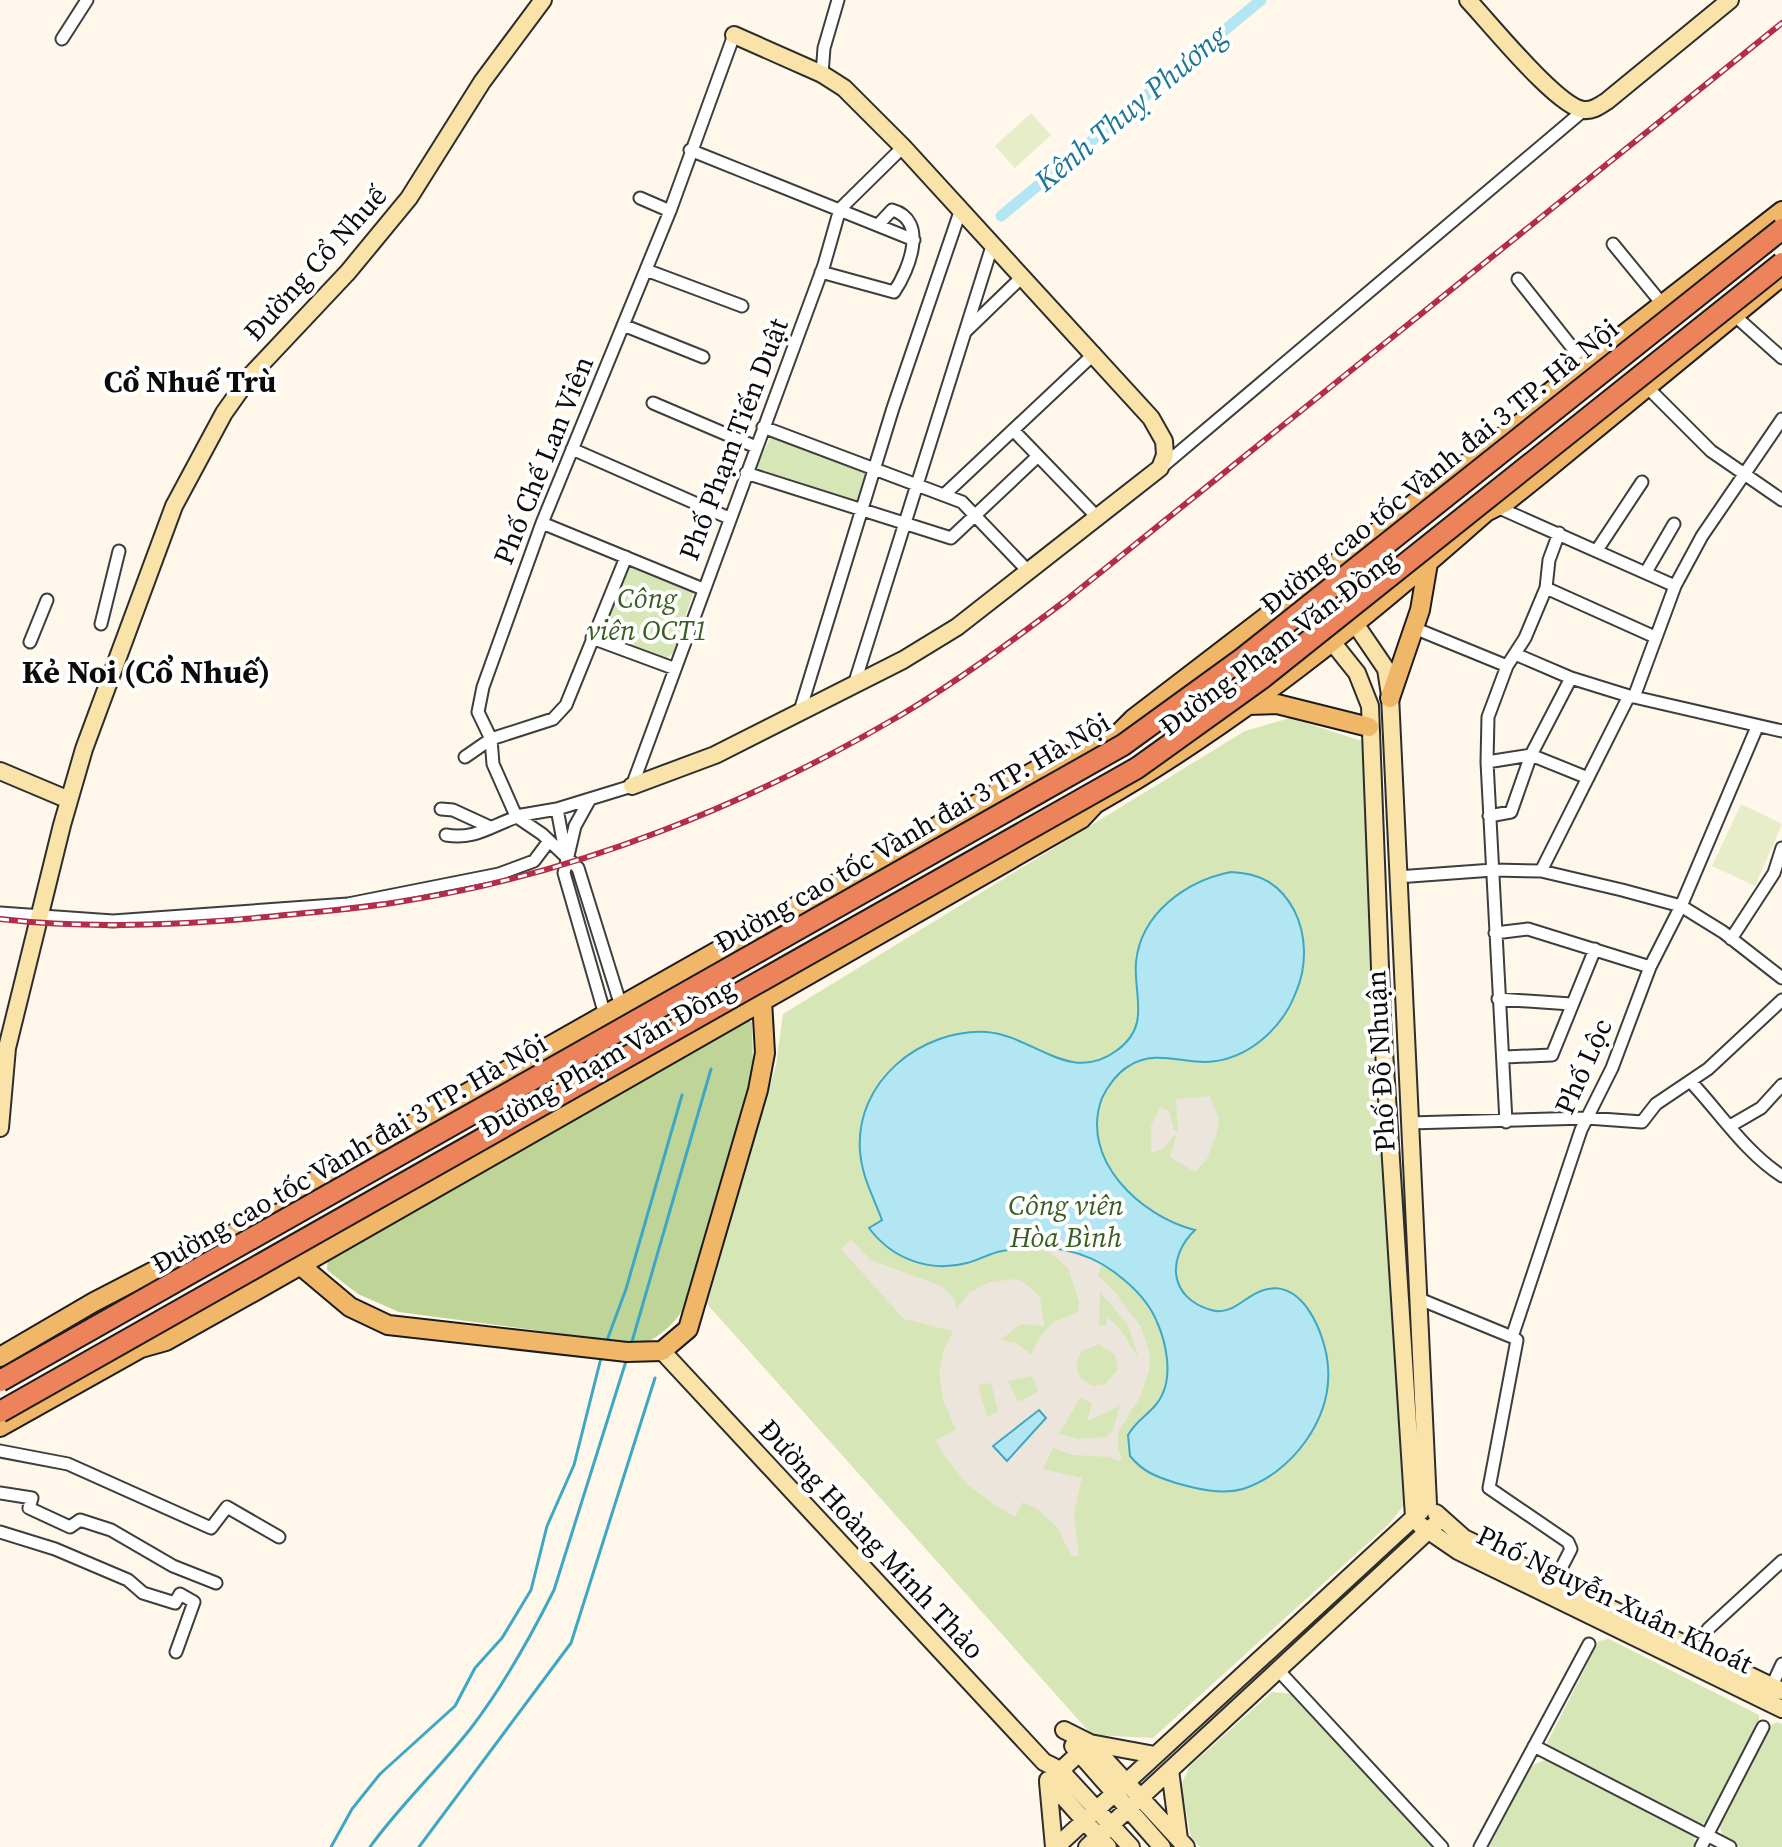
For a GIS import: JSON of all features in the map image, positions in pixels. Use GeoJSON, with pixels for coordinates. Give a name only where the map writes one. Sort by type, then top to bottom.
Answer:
{"type":"FeatureCollection","features":[{"type":"Feature","properties":{"kind":"highway","name":"Đường cao tốc Vành đai 3 TP. Hà Nội"},"geometry":{"type":"LineString","coordinates":[[0,1381],[1123,745],[1243,658],[1782,229]]}},
{"type":"Feature","properties":{"kind":"highway","name":"Đường cao tốc Vành đai 3 TP. Hà Nội"},"geometry":{"type":"LineString","coordinates":[[0,1412],[1137,768],[1261,679],[1782,265]]}},
{"type":"Feature","properties":{"kind":"main road","name":"Đường Phạm Văn Đồng"},"geometry":{"type":"LineString","coordinates":[[1522,422],[1540,400],[1782,211]]}},
{"type":"Feature","properties":{"kind":"main road","name":"Đường Phạm Văn Đồng"},"geometry":{"type":"LineString","coordinates":[[0,1357],[94,1302],[183,1256],[330,1190],[831,907],[1117,735],[1133,719],[1522,422],[1548,410],[1782,222]]}},
{"type":"Feature","properties":{"kind":"main road","name":"Đường Phạm Văn Đồng"},"geometry":{"type":"LineString","coordinates":[[1491,509],[1498,493],[1782,265]]}},
{"type":"Feature","properties":{"kind":"main road","name":"Đường Phạm Văn Đồng"},"geometry":{"type":"LineString","coordinates":[[141,1348],[158,1330],[505,1129],[1060,816],[1095,804],[1141,777],[1333,643],[1491,509],[1782,276]]}},
{"type":"Feature","properties":{"kind":"main road"},"geometry":{"type":"LineString","coordinates":[[1390,698],[1414,628],[1428,563]]}},
{"type":"Feature","properties":{"kind":"main road"},"geometry":{"type":"LineString","coordinates":[[1318,578],[1356,625]]}},
{"type":"Feature","properties":{"kind":"main road"},"geometry":{"type":"LineString","coordinates":[[1295,596],[1333,643]]}},
{"type":"Feature","properties":{"kind":"main road"},"geometry":{"type":"LineString","coordinates":[[1248,705],[1277,704],[1369,727]]}},
{"type":"Feature","properties":{"kind":"main road","name":"Đường Phạm Văn Đồng"},"geometry":{"type":"LineString","coordinates":[[287,1207],[309,1184],[1111,727],[1133,719]]}},
{"type":"Feature","properties":{"kind":"main road","name":"Đường Phạm Văn Đồng"},"geometry":{"type":"LineString","coordinates":[[0,1427],[141,1348],[166,1341],[300,1265],[1081,819],[1095,804]]}},
{"type":"Feature","properties":{"kind":"main road"},"geometry":{"type":"LineString","coordinates":[[300,1265],[350,1307],[388,1325],[627,1352],[662,1351],[688,1329],[758,1090],[765,1053],[762,1000]]}},
{"type":"Feature","properties":{"kind":"main road","name":"Đường Phạm Văn Đồng"},"geometry":{"type":"LineString","coordinates":[[0,1373],[101,1311],[120,1291]]}},
{"type":"Feature","properties":{"kind":"street"},"geometry":{"type":"LineString","coordinates":[[62,39],[87,0]]}},
{"type":"Feature","properties":{"kind":"street","name":"Đường Cổ Nhuế"},"geometry":{"type":"LineString","coordinates":[[0,1128],[7,1048],[69,800],[174,506],[224,413],[279,341],[348,272],[409,198],[482,82],[543,0]]}},
{"type":"Feature","properties":{"kind":"street"},"geometry":{"type":"LineString","coordinates":[[822,74],[824,48],[838,0]]}},
{"type":"Feature","properties":{"kind":"street"},"geometry":{"type":"LineString","coordinates":[[1468,0],[1561,100],[1584,110],[1595,109],[1607,101],[1730,0]]}},
{"type":"Feature","properties":{"kind":"street"},"geometry":{"type":"LineString","coordinates":[[734,35],[822,74],[844,88],[903,147],[1095,353],[1151,418],[1164,441],[1165,455],[1160,468]]}},
{"type":"Feature","properties":{"kind":"street","name":"Phố Chế Lan Viên"},"geometry":{"type":"LineString","coordinates":[[517,817],[493,764],[491,739],[478,712],[483,687],[542,523],[670,211],[734,35]]}},
{"type":"Feature","properties":{"kind":"street"},"geometry":{"type":"LineString","coordinates":[[446,835],[464,838],[481,835],[490,827],[517,817],[557,809],[632,786],[715,755],[853,686],[957,627],[1160,468],[1584,110]]}},
{"type":"Feature","properties":{"kind":"street","name":"Phố Phạm Tiến Duật"},"geometry":{"type":"LineString","coordinates":[[632,786],[821,272],[840,209],[903,147]]}},
{"type":"Feature","properties":{"kind":"street"},"geometry":{"type":"LineString","coordinates":[[690,150],[914,240]]}},
{"type":"Feature","properties":{"kind":"street"},"geometry":{"type":"LineString","coordinates":[[640,198],[670,211]]}},
{"type":"Feature","properties":{"kind":"street"},"geometry":{"type":"LineString","coordinates":[[799,714],[961,209]]}},
{"type":"Feature","properties":{"kind":"street"},"geometry":{"type":"LineString","coordinates":[[821,272],[894,292],[914,240],[914,228],[899,212],[892,210],[878,225]]}},
{"type":"Feature","properties":{"kind":"street"},"geometry":{"type":"LineString","coordinates":[[853,686],[993,243]]}},
{"type":"Feature","properties":{"kind":"street"},"geometry":{"type":"LineString","coordinates":[[1613,244],[1663,305]]}},
{"type":"Feature","properties":{"kind":"street"},"geometry":{"type":"LineString","coordinates":[[646,270],[742,306]]}},
{"type":"Feature","properties":{"kind":"street"},"geometry":{"type":"LineString","coordinates":[[965,332],[1023,276]]}},
{"type":"Feature","properties":{"kind":"street"},"geometry":{"type":"LineString","coordinates":[[1518,279],[1586,365]]}},
{"type":"Feature","properties":{"kind":"street"},"geometry":{"type":"LineString","coordinates":[[1734,315],[1782,358]]}},
{"type":"Feature","properties":{"kind":"street"},"geometry":{"type":"LineString","coordinates":[[623,325],[703,357]]}},
{"type":"Feature","properties":{"kind":"street"},"geometry":{"type":"LineString","coordinates":[[945,494],[1095,353]]}},
{"type":"Feature","properties":{"kind":"street"},"geometry":{"type":"LineString","coordinates":[[1646,386],[1711,451],[1782,500]]}},
{"type":"Feature","properties":{"kind":"street"},"geometry":{"type":"LineString","coordinates":[[653,403],[756,447]]}},
{"type":"Feature","properties":{"kind":"street"},"geometry":{"type":"LineString","coordinates":[[1541,871],[1631,697],[1675,586],[1710,520],[1780,426]]}},
{"type":"Feature","properties":{"kind":"street"},"geometry":{"type":"LineString","coordinates":[[763,427],[962,502],[1028,571]]}},
{"type":"Feature","properties":{"kind":"street"},"geometry":{"type":"LineString","coordinates":[[1014,431],[1098,518]]}},
{"type":"Feature","properties":{"kind":"street"},"geometry":{"type":"LineString","coordinates":[[572,449],[729,518]]}},
{"type":"Feature","properties":{"kind":"street"},"geometry":{"type":"LineString","coordinates":[[746,473],[951,538],[1038,456]]}},
{"type":"Feature","properties":{"kind":"street"},"geometry":{"type":"LineString","coordinates":[[1597,550],[1642,482]]}},
{"type":"Feature","properties":{"kind":"street"},"geometry":{"type":"LineString","coordinates":[[1491,509],[1559,533],[1675,586]]}},
{"type":"Feature","properties":{"kind":"street"},"geometry":{"type":"LineString","coordinates":[[542,523],[703,589]]}},
{"type":"Feature","properties":{"kind":"street"},"geometry":{"type":"LineString","coordinates":[[1646,572],[1674,524]]}},
{"type":"Feature","properties":{"kind":"street"},"geometry":{"type":"LineString","coordinates":[[1506,1122],[1505,1057],[1498,999],[1489,816],[1488,717],[1507,666],[1525,638],[1546,588],[1549,560],[1559,533]]}},
{"type":"Feature","properties":{"kind":"street"},"geometry":{"type":"LineString","coordinates":[[101,624],[119,551]]}},
{"type":"Feature","properties":{"kind":"street"},"geometry":{"type":"LineString","coordinates":[[465,757],[491,739],[553,719],[566,705],[626,557]]}},
{"type":"Feature","properties":{"kind":"street"},"geometry":{"type":"LineString","coordinates":[[1546,588],[1655,637]]}},
{"type":"Feature","properties":{"kind":"street"},"geometry":{"type":"LineString","coordinates":[[30,642],[47,600]]}},
{"type":"Feature","properties":{"kind":"street","name":"Phố Đỗ Nhuận"},"geometry":{"type":"LineString","coordinates":[[1356,625],[1386,669],[1390,698],[1428,1504]]}},
{"type":"Feature","properties":{"kind":"street"},"geometry":{"type":"LineString","coordinates":[[1414,628],[1507,666]]}},
{"type":"Feature","properties":{"kind":"street"},"geometry":{"type":"LineString","coordinates":[[592,638],[673,668]]}},
{"type":"Feature","properties":{"kind":"street","name":"Phố Đỗ Nhuận"},"geometry":{"type":"LineString","coordinates":[[1333,643],[1365,688],[1369,727],[1392,1186],[1414,1517]]}},
{"type":"Feature","properties":{"kind":"street"},"geometry":{"type":"LineString","coordinates":[[1515,654],[1571,678],[1631,697],[1782,731]]}},
{"type":"Feature","properties":{"kind":"street"},"geometry":{"type":"LineString","coordinates":[[1489,816],[1511,812],[1531,755],[1571,678]]}},
{"type":"Feature","properties":{"kind":"street","name":"Phố Lộc"},"geometry":{"type":"LineString","coordinates":[[1551,1588],[1571,1549],[1568,1542],[1489,1488],[1510,1376],[1504,1369],[1587,1118],[1612,1068],[1650,967],[1681,906],[1757,727]]}},
{"type":"Feature","properties":{"kind":"street"},"geometry":{"type":"LineString","coordinates":[[1487,762],[1531,755],[1588,778]]}},
{"type":"Feature","properties":{"kind":"street"},"geometry":{"type":"LineString","coordinates":[[0,771],[69,800]]}},
{"type":"Feature","properties":{"kind":"street"},"geometry":{"type":"LineString","coordinates":[[590,799],[575,826],[564,873],[613,1010]]}},
{"type":"Feature","properties":{"kind":"street"},"geometry":{"type":"LineString","coordinates":[[441,809],[475,818],[490,827]]}},
{"type":"Feature","properties":{"kind":"street"},"geometry":{"type":"LineString","coordinates":[[557,809],[567,862]]}},
{"type":"Feature","properties":{"kind":"street"},"geometry":{"type":"LineString","coordinates":[[517,817],[549,841],[567,862],[578,868],[613,1010]]}},
{"type":"Feature","properties":{"kind":"street"},"geometry":{"type":"LineString","coordinates":[[0,913],[113,921],[348,904],[499,874],[534,861],[549,841]]}},
{"type":"Feature","properties":{"kind":"street"},"geometry":{"type":"LineString","coordinates":[[1731,939],[1780,865],[1782,848]]}},
{"type":"Feature","properties":{"kind":"street"},"geometry":{"type":"LineString","coordinates":[[1397,877],[1493,870],[1541,871],[1681,906],[1782,978]]}},
{"type":"Feature","properties":{"kind":"street"},"geometry":{"type":"LineString","coordinates":[[1495,933],[1528,929],[1650,967]]}},
{"type":"Feature","properties":{"kind":"street"},"geometry":{"type":"LineString","coordinates":[[1505,1057],[1552,1055],[1595,949]]}},
{"type":"Feature","properties":{"kind":"street"},"geometry":{"type":"LineString","coordinates":[[1498,999],[1571,1004]]}},
{"type":"Feature","properties":{"kind":"street"},"geometry":{"type":"LineString","coordinates":[[1409,1123],[1587,1118],[1642,1122],[1656,1104],[1691,1082],[1782,1000]]}},
{"type":"Feature","properties":{"kind":"street"},"geometry":{"type":"LineString","coordinates":[[1691,1082],[1758,1157],[1782,1176]]}},
{"type":"Feature","properties":{"kind":"street"},"geometry":{"type":"LineString","coordinates":[[1730,1126],[1761,1108],[1782,1085]]}},
{"type":"Feature","properties":{"kind":"street"},"geometry":{"type":"LineString","coordinates":[[1392,1186],[1412,1186]]}},
{"type":"Feature","properties":{"kind":"street"},"geometry":{"type":"LineString","coordinates":[[1417,1298],[1515,1339]]}},
{"type":"Feature","properties":{"kind":"street","name":"Đường Hoàng Minh Thảo"},"geometry":{"type":"LineString","coordinates":[[662,1351],[1044,1762],[1054,1776],[1055,1847]]}},
{"type":"Feature","properties":{"kind":"street"},"geometry":{"type":"LineString","coordinates":[[0,1451],[68,1464],[211,1528],[227,1507],[279,1537]]}},
{"type":"Feature","properties":{"kind":"street"},"geometry":{"type":"LineString","coordinates":[[0,1493],[32,1498],[29,1508],[70,1527],[80,1520],[111,1530],[173,1566],[216,1583]]}},
{"type":"Feature","properties":{"kind":"street"},"geometry":{"type":"LineString","coordinates":[[1055,1847],[1428,1504]]}},
{"type":"Feature","properties":{"kind":"street","name":"Phố Nguyễn Xuân Khoát"},"geometry":{"type":"LineString","coordinates":[[1428,1504],[1464,1538],[1576,1601],[1773,1693],[1782,1709]]}},
{"type":"Feature","properties":{"kind":"street"},"geometry":{"type":"LineString","coordinates":[[1414,1517],[1427,1533]]}},
{"type":"Feature","properties":{"kind":"street"},"geometry":{"type":"LineString","coordinates":[[1101,1839],[1170,1770],[1441,1519]]}},
{"type":"Feature","properties":{"kind":"street"},"geometry":{"type":"LineString","coordinates":[[0,1532],[55,1549],[128,1580],[143,1593],[175,1603],[180,1594],[194,1602],[176,1652]]}},
{"type":"Feature","properties":{"kind":"street","name":"Phố Nguyễn Xuân Khoát"},"geometry":{"type":"LineString","coordinates":[[1427,1533],[1551,1588]]}},
{"type":"Feature","properties":{"kind":"street"},"geometry":{"type":"LineString","coordinates":[[1708,1629],[1782,1561]]}},
{"type":"Feature","properties":{"kind":"street"},"geometry":{"type":"LineString","coordinates":[[1480,1847],[1589,1644]]}},
{"type":"Feature","properties":{"kind":"street"},"geometry":{"type":"LineString","coordinates":[[1263,1654],[1442,1847]]}},
{"type":"Feature","properties":{"kind":"street"},"geometry":{"type":"LineString","coordinates":[[1773,1693],[1782,1664]]}},
{"type":"Feature","properties":{"kind":"street"},"geometry":{"type":"LineString","coordinates":[[1701,1847],[1763,1727]]}},
{"type":"Feature","properties":{"kind":"street"},"geometry":{"type":"LineString","coordinates":[[1064,1730],[1134,1804],[1179,1844]]}},
{"type":"Feature","properties":{"kind":"street"},"geometry":{"type":"LineString","coordinates":[[1534,1746],[1730,1847]]}},
{"type":"Feature","properties":{"kind":"street"},"geometry":{"type":"LineString","coordinates":[[1101,1839],[1090,1815],[1054,1776],[1084,1748],[1155,1755]]}},
{"type":"Feature","properties":{"kind":"street"},"geometry":{"type":"LineString","coordinates":[[1170,1770],[1179,1844]]}},
{"type":"Feature","properties":{"kind":"street"},"geometry":{"type":"LineString","coordinates":[[1134,1804],[1162,1847]]}},
{"type":"Feature","properties":{"kind":"street"},"geometry":{"type":"LineString","coordinates":[[1101,1839],[1131,1847]]}},
{"type":"Feature","properties":{"kind":"green space"},"geometry":{"type":"Polygon","coordinates":[[[1031,113],[1051,135],[1015,168],[995,146],[1031,113]]]}},
{"type":"Feature","properties":{"kind":"green space"},"geometry":{"type":"Polygon","coordinates":[[[772,434],[871,470],[860,506],[755,470],[772,434]]]}},
{"type":"Feature","properties":{"kind":"green space","name":"Công viên OCT1"},"geometry":{"type":"Polygon","coordinates":[[[631,567],[688,587],[693,593],[673,654],[663,660],[603,636],[601,629],[621,578],[631,567]]]}},
{"type":"Feature","properties":{"kind":"green space","name":"Công viên Hòa Bình"},"geometry":{"type":"Polygon","coordinates":[[[1290,718],[1362,741],[1403,1506],[1390,1523],[1153,1738],[1092,1735],[707,1304],[776,1065],[783,1014],[1245,731],[1290,718]]]}},
{"type":"Feature","properties":{"kind":"green space"},"geometry":{"type":"Polygon","coordinates":[[[1741,804],[1782,824],[1755,886],[1712,866],[1741,804]]]}},
{"type":"Feature","properties":{"kind":"green space"},"geometry":{"type":"Polygon","coordinates":[[[745,1018],[752,1022],[753,1070],[686,1303],[673,1323],[659,1335],[638,1344],[399,1312],[358,1294],[327,1270],[328,1255],[745,1018]]]}},
{"type":"Feature","properties":{"kind":"green space"},"geometry":{"type":"Polygon","coordinates":[[[1609,1639],[1759,1715],[1759,1726],[1710,1820],[1700,1825],[1687,1820],[1550,1752],[1547,1743],[1599,1641],[1609,1639]]]}},
{"type":"Feature","properties":{"kind":"green space"},"geometry":{"type":"Polygon","coordinates":[[[1272,1692],[1294,1694],[1437,1847],[1200,1847],[1191,1837],[1181,1785],[1190,1766],[1272,1692]]]}},
{"type":"Feature","properties":{"kind":"green space"},"geometry":{"type":"Polygon","coordinates":[[[1782,1724],[1782,1847],[1740,1847],[1723,1839],[1719,1822],[1771,1725],[1782,1724]]]}},
{"type":"Feature","properties":{"kind":"green space"},"geometry":{"type":"Polygon","coordinates":[[[1547,1759],[1693,1832],[1696,1847],[1489,1847],[1531,1766],[1547,1759]]]}},
{"type":"Feature","properties":{"kind":"shaded area"},"geometry":{"type":"Polygon","coordinates":[[[1210,1096],[1219,1119],[1217,1133],[1207,1159],[1195,1172],[1170,1157],[1174,1135],[1164,1148],[1151,1153],[1151,1126],[1160,1107],[1169,1111],[1174,1130],[1178,1131],[1176,1099],[1210,1096]]]}},
{"type":"Feature","properties":{"kind":"shaded area"},"geometry":{"type":"Polygon","coordinates":[[[851,1240],[871,1260],[941,1286],[955,1299],[956,1309],[970,1292],[989,1282],[1017,1279],[1040,1297],[1044,1326],[1021,1324],[1000,1340],[1016,1343],[1032,1355],[1037,1341],[1052,1323],[1078,1312],[1079,1302],[1068,1268],[1047,1250],[1031,1248],[1057,1248],[1102,1263],[1098,1276],[1114,1291],[1141,1327],[1150,1354],[1149,1371],[1140,1397],[1118,1432],[1118,1451],[1123,1458],[1118,1461],[1109,1457],[1073,1455],[1053,1448],[1043,1469],[1082,1478],[1074,1513],[1079,1556],[1071,1555],[1057,1527],[1036,1508],[1023,1502],[1015,1517],[968,1485],[946,1458],[935,1440],[956,1430],[943,1399],[939,1373],[943,1352],[953,1331],[904,1319],[841,1249],[851,1240]],[[1100,1292],[1099,1325],[1106,1326],[1106,1316],[1121,1330],[1139,1359],[1128,1325],[1100,1292]],[[1099,1344],[1081,1352],[1076,1365],[1080,1378],[1092,1386],[1106,1384],[1118,1368],[1115,1355],[1099,1344]],[[1032,1376],[1008,1381],[1018,1402],[1038,1392],[1032,1376]],[[991,1383],[978,1385],[987,1417],[998,1411],[991,1383]],[[1080,1398],[1059,1434],[1079,1439],[1106,1437],[1112,1432],[1120,1406],[1087,1421],[1092,1403],[1080,1398]],[[1038,1410],[994,1445],[1000,1454],[1046,1419],[1038,1410]]]}},
{"type":"Feature","properties":{"kind":"water"},"geometry":{"type":"Polygon","coordinates":[[[1231,872],[1268,882],[1282,893],[1294,910],[1303,940],[1304,962],[1290,1006],[1261,1040],[1235,1056],[1205,1062],[1157,1058],[1129,1066],[1104,1094],[1097,1121],[1099,1142],[1119,1182],[1154,1212],[1195,1230],[1179,1253],[1176,1264],[1176,1276],[1187,1296],[1197,1304],[1218,1311],[1232,1308],[1261,1291],[1276,1288],[1289,1292],[1310,1311],[1323,1340],[1328,1387],[1316,1424],[1305,1442],[1278,1470],[1261,1481],[1235,1491],[1218,1491],[1163,1478],[1145,1470],[1130,1456],[1128,1435],[1160,1399],[1166,1385],[1167,1357],[1154,1315],[1130,1285],[1092,1259],[1048,1248],[1017,1248],[953,1266],[926,1264],[900,1255],[869,1228],[882,1220],[865,1178],[860,1151],[861,1126],[868,1102],[881,1082],[897,1064],[938,1039],[962,1033],[986,1032],[1020,1041],[1067,1061],[1082,1063],[1099,1060],[1116,1051],[1134,1031],[1138,1009],[1136,962],[1140,944],[1156,914],[1168,902],[1198,883],[1231,872]]]}},
{"type":"Feature","properties":{"kind":"water"},"geometry":{"type":"Polygon","coordinates":[[[1039,1410],[1046,1418],[1007,1461],[993,1446],[1039,1410]]]}},
{"type":"Feature","properties":{"kind":"waterway","name":"Kênh Thuỵ Phương"},"geometry":{"type":"LineString","coordinates":[[1001,216],[1261,0]]}},
{"type":"Feature","properties":{"kind":"waterway"},"geometry":{"type":"LineString","coordinates":[[631,1345],[711,1069]]}},
{"type":"Feature","properties":{"kind":"waterway"},"geometry":{"type":"LineString","coordinates":[[606,1343],[626,1289],[682,1095]]}},
{"type":"Feature","properties":{"kind":"waterway"},"geometry":{"type":"LineString","coordinates":[[331,1847],[352,1809],[380,1774],[455,1706],[475,1668],[502,1638],[531,1590],[547,1526],[574,1465],[602,1354]]}},
{"type":"Feature","properties":{"kind":"waterway"},"geometry":{"type":"LineString","coordinates":[[370,1847],[471,1728],[536,1626],[554,1590],[627,1358]]}},
{"type":"Feature","properties":{"kind":"waterway"},"geometry":{"type":"LineString","coordinates":[[419,1847],[571,1643],[655,1378]]}},
{"type":"Feature","properties":{"kind":"railway"},"geometry":{"type":"LineString","coordinates":[[0,919],[66,924],[166,924],[266,917],[404,901],[469,889],[597,854],[723,806],[784,778],[922,702],[1065,601],[1782,23]]}},
{"type":"Feature","properties":{"kind":"district","name":"Cổ Nhuế Trù"},"geometry":{"type":"Point","coordinates":[190,382]}},
{"type":"Feature","properties":{"kind":"district","name":"Kẻ Noi (Cổ Nhuế)"},"geometry":{"type":"Point","coordinates":[146,672]}}]}
